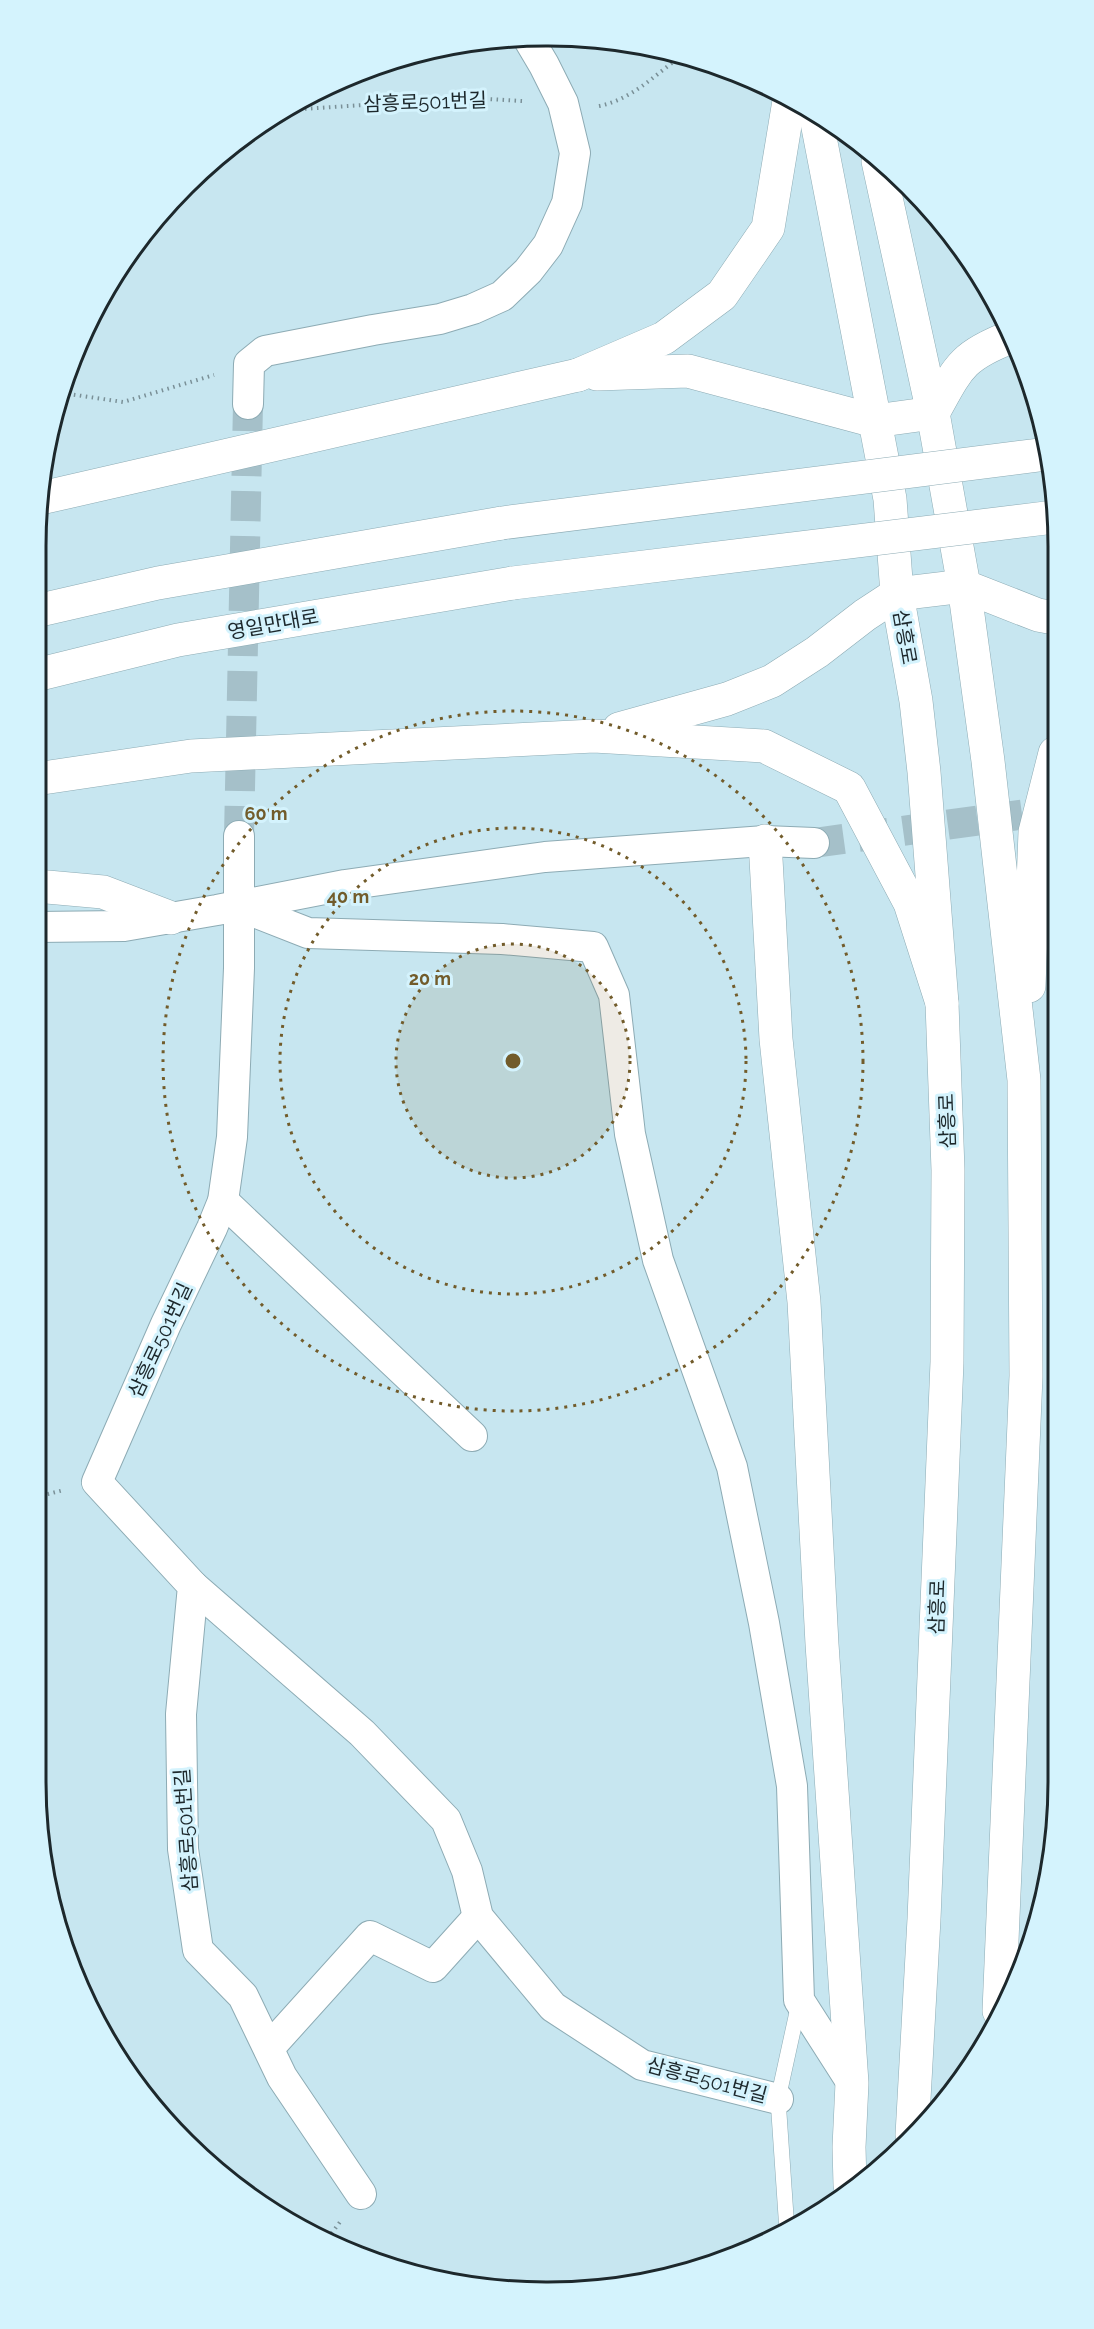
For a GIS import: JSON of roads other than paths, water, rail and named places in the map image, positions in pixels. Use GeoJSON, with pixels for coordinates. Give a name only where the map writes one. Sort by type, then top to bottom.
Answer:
{"type":"FeatureCollection","features":[{"type":"Feature","properties":{"kind":"main road"},"geometry":{"type":"LineString","coordinates":[[50,496],[578,375],[664,338],[722,295],[768,228],[788,109]]}},
{"type":"Feature","properties":{"kind":"main road","name":"삼흥로"},"geometry":{"type":"LineString","coordinates":[[818,127],[890,499],[897,594],[916,700],[923,762],[942,1004],[948,1170],[947,1362],[924,1919],[913,2123]]}},
{"type":"Feature","properties":{"kind":"main road"},"geometry":{"type":"LineString","coordinates":[[881,175],[933,413],[964,586],[987,761],[1023,1080]]}},
{"type":"Feature","properties":{"kind":"main road"},"geometry":{"type":"LineString","coordinates":[[933,413],[959,366],[982,348],[1002,340]]}},
{"type":"Feature","properties":{"kind":"main road"},"geometry":{"type":"LineString","coordinates":[[578,375],[688,371],[875,421],[933,413]]}},
{"type":"Feature","properties":{"kind":"main road"},"geometry":{"type":"LineString","coordinates":[[46,609],[158,583],[502,523],[1039,455]]}},
{"type":"Feature","properties":{"kind":"main road","name":"영일만대로"},"geometry":{"type":"LineString","coordinates":[[46,673],[178,640],[513,584],[1046,518]]}},
{"type":"Feature","properties":{"kind":"main road"},"geometry":{"type":"LineString","coordinates":[[594,736],[727,699],[772,681],[817,652],[897,594],[964,586],[1048,617]]}},
{"type":"Feature","properties":{"kind":"main road"},"geometry":{"type":"LineString","coordinates":[[46,778],[191,756],[594,736],[764,746],[849,788],[910,903],[942,1004]]}},
{"type":"Feature","properties":{"kind":"main road"},"geometry":{"type":"LineString","coordinates":[[1000,1995],[1026,1376],[1023,1080],[1035,832],[1048,778]]}},
{"type":"Feature","properties":{"kind":"main road"},"geometry":{"type":"LineString","coordinates":[[765,841],[777,1039],[804,1302],[822,1644],[852,2083],[850,2180]]}},
{"type":"Feature","properties":{"kind":"main road"},"geometry":{"type":"LineString","coordinates":[[46,887],[103,892],[171,918]]}},
{"type":"Feature","properties":{"kind":"street"},"geometry":{"type":"LineString","coordinates":[[248,404],[249,364],[265,351],[373,330],[440,320],[502,296],[528,271],[548,245],[567,203],[575,153],[563,103],[533,47]]}},
{"type":"Feature","properties":{"kind":"street","name":"삼흥로501번길"},"geometry":{"type":"LineString","coordinates":[[239,836],[239,968],[232,1137],[223,1201],[97,1482],[193,1586],[362,1732],[446,1820],[467,1871],[478,1917],[552,2007],[642,2065],[778,2099]]}},
{"type":"Feature","properties":{"kind":"street"},"geometry":{"type":"LineString","coordinates":[[46,927],[124,926],[345,885],[545,857],[765,841],[814,843]]}},
{"type":"Feature","properties":{"kind":"street"},"geometry":{"type":"LineString","coordinates":[[239,906],[308,933],[502,939],[593,947],[614,995],[630,1134],[658,1260],[732,1467],[764,1623],[792,1786],[799,2000],[852,2083]]}},
{"type":"Feature","properties":{"kind":"street"},"geometry":{"type":"LineString","coordinates":[[223,1201],[472,1436]]}},
{"type":"Feature","properties":{"kind":"street","name":"삼흥로501번길"},"geometry":{"type":"LineString","coordinates":[[193,1586],[181,1714],[183,1849],[198,1950],[243,1996],[282,2077],[361,2193]]}},
{"type":"Feature","properties":{"kind":"street"},"geometry":{"type":"LineString","coordinates":[[269,2048],[370,1936],[434,1967],[478,1917]]}},
{"type":"Feature","properties":{"kind":"lane"},"geometry":{"type":"LineString","coordinates":[[786,2221],[778,2099],[799,2000]]}},
{"type":"Feature","properties":{"kind":"tunnel"},"geometry":{"type":"LineString","coordinates":[[239,836],[248,404]]}},
{"type":"Feature","properties":{"kind":"tunnel"},"geometry":{"type":"LineString","coordinates":[[814,843],[1048,811]]}}]}
